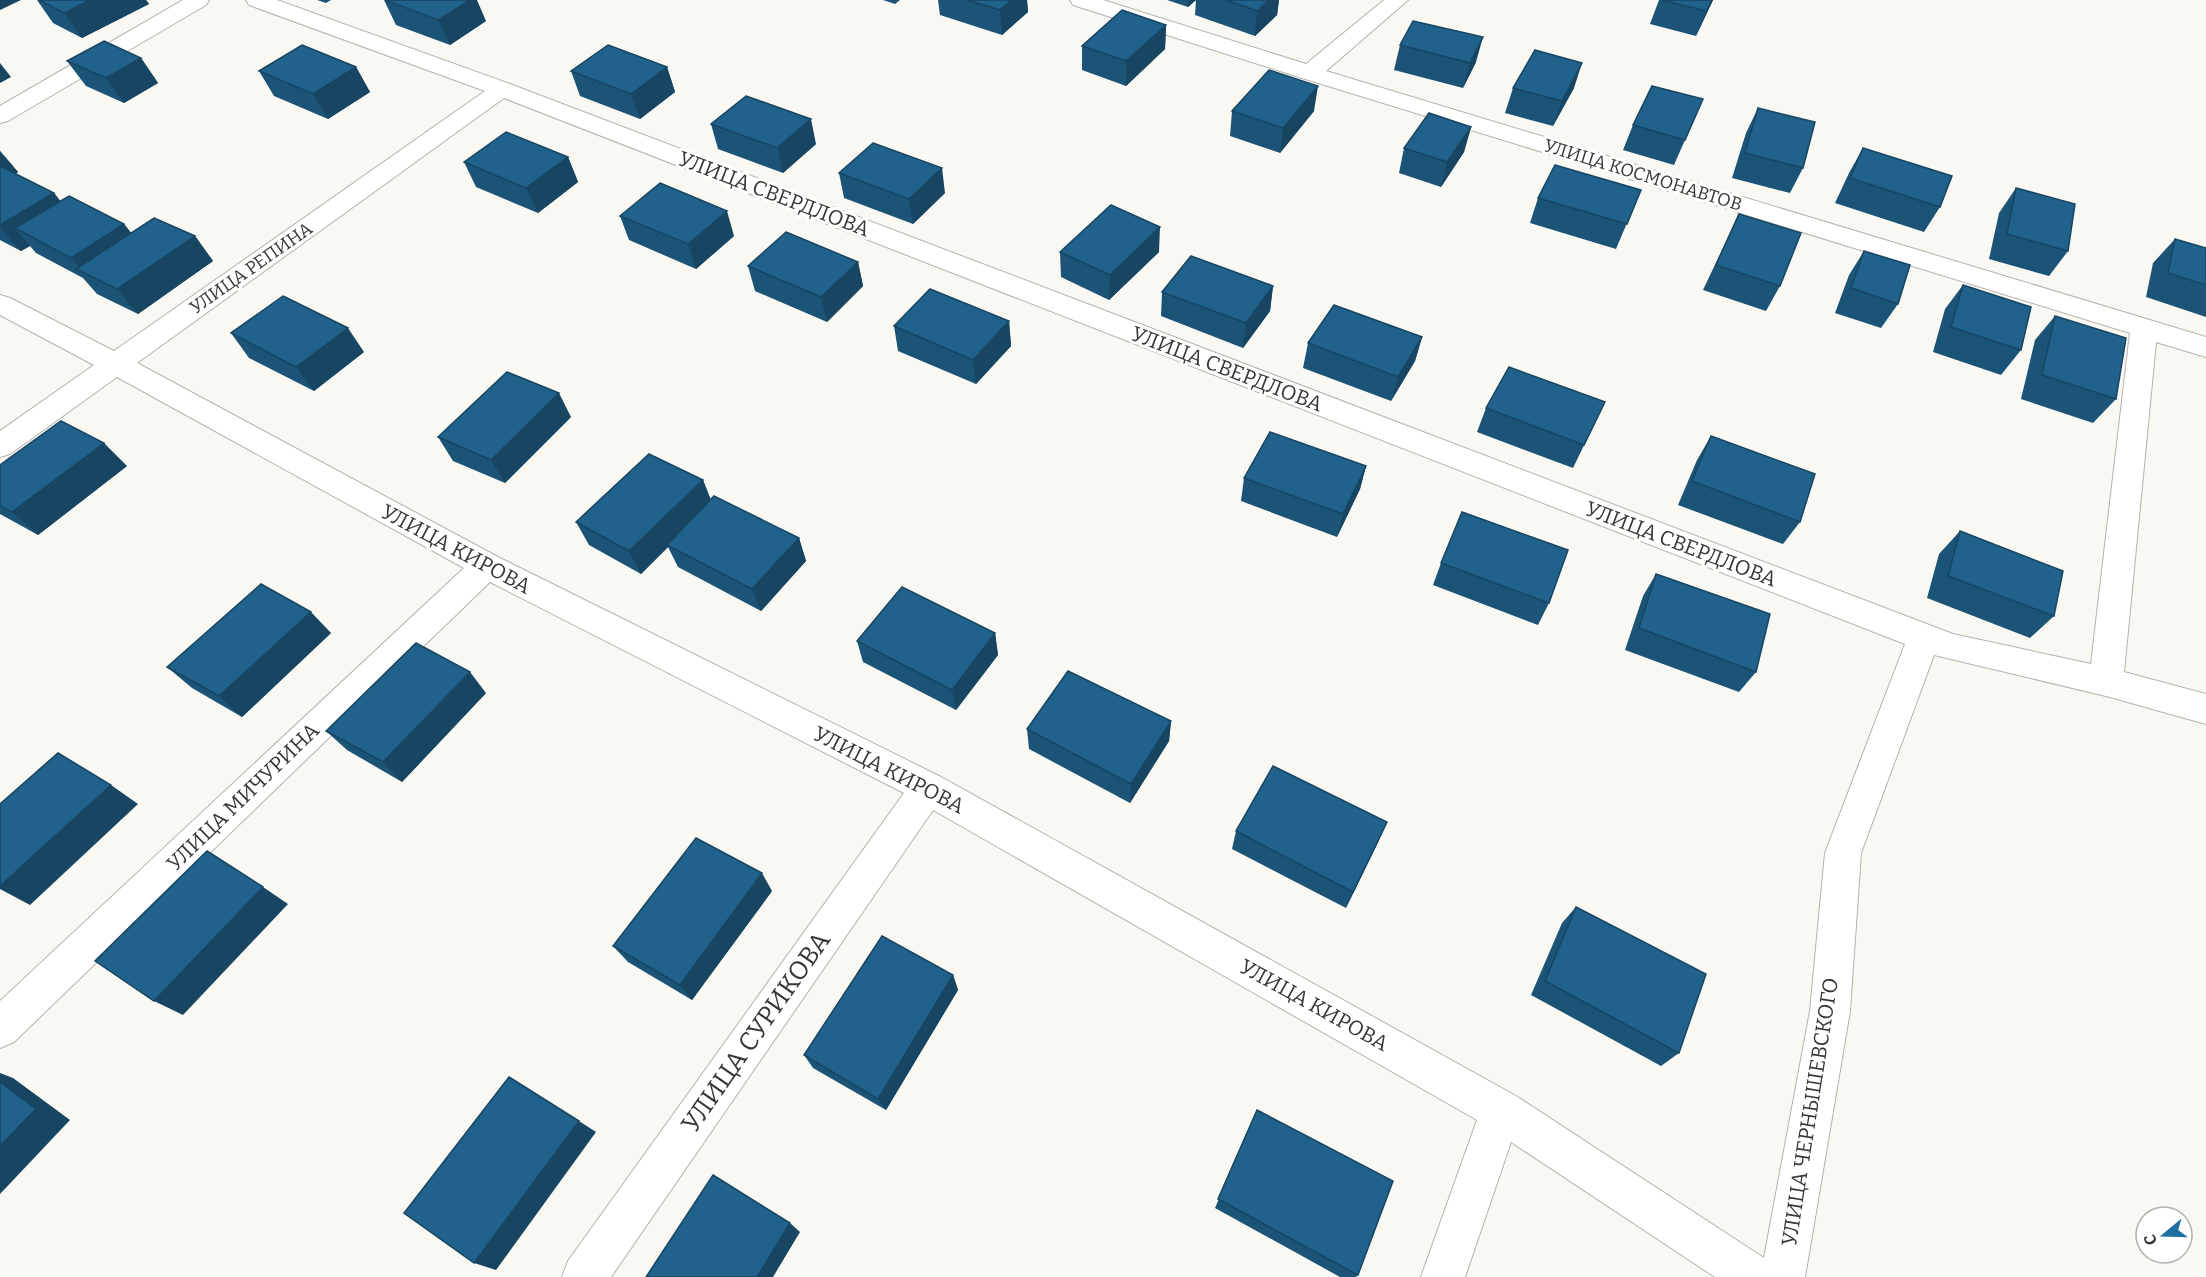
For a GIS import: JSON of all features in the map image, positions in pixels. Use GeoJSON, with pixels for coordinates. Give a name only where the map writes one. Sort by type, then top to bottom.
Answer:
{"type":"FeatureCollection","features":[{"type":"Feature","properties":{"kind":"street"},"geometry":{"type":"LineString","coordinates":[[0,116],[198,0]]}},
{"type":"Feature","properties":{"kind":"street","name":"УЛИЦА СВЕРДЛОВА"},"geometry":{"type":"LineString","coordinates":[[257,0],[502,89],[1924,638],[1950,647],[2106,682],[2206,709]]}},
{"type":"Feature","properties":{"kind":"street","name":"УЛИЦА КОСМОНАВТОВ"},"geometry":{"type":"LineString","coordinates":[[1081,0],[1310,73],[2206,347]]}},
{"type":"Feature","properties":{"kind":"street"},"geometry":{"type":"LineString","coordinates":[[1310,73],[1397,0]]}},
{"type":"Feature","properties":{"kind":"street","name":"УЛИЦА РЕПИНА"},"geometry":{"type":"LineString","coordinates":[[0,446],[502,89]]}},
{"type":"Feature","properties":{"kind":"street","name":"УЛИЦА КИРОВА"},"geometry":{"type":"LineString","coordinates":[[0,304],[116,364],[487,566],[928,788],[1501,1111],[1754,1277]]}},
{"type":"Feature","properties":{"kind":"street"},"geometry":{"type":"LineString","coordinates":[[2106,682],[2144,328]]}},
{"type":"Feature","properties":{"kind":"street","name":"УЛИЦА МИЧУРИНА"},"geometry":{"type":"LineString","coordinates":[[0,1028],[487,566]]}},
{"type":"Feature","properties":{"kind":"street","name":"УЛИЦА ЧЕРНЫШЕВСКОГО"},"geometry":{"type":"LineString","coordinates":[[1783,1277],[1830,1011],[1843,853],[1924,638]]}},
{"type":"Feature","properties":{"kind":"street","name":"УЛИЦА СУРИКОВА"},"geometry":{"type":"LineString","coordinates":[[584,1277],[928,788]]}},
{"type":"Feature","properties":{"kind":"street"},"geometry":{"type":"LineString","coordinates":[[1443,1277],[1501,1111]]}},
{"type":"Feature","properties":{"kind":"building"},"geometry":{"type":"Polygon","coordinates":[[[39,0],[90,0],[64,13],[39,0]]]}},
{"type":"Feature","properties":{"kind":"building"},"geometry":{"type":"Polygon","coordinates":[[[385,0],[470,0],[438,20],[385,0]]]}},
{"type":"Feature","properties":{"kind":"building"},"geometry":{"type":"Polygon","coordinates":[[[967,0],[1012,0],[1000,10],[967,0]]]}},
{"type":"Feature","properties":{"kind":"building"},"geometry":{"type":"Polygon","coordinates":[[[1226,0],[1269,0],[1257,11],[1226,0]]]}},
{"type":"Feature","properties":{"kind":"building"},"geometry":{"type":"Polygon","coordinates":[[[1662,0],[1712,0],[1706,11],[1662,0]]]}},
{"type":"Feature","properties":{"kind":"building"},"geometry":{"type":"Polygon","coordinates":[[[1122,10],[1166,25],[1126,61],[1082,46],[1122,10]]]}},
{"type":"Feature","properties":{"kind":"building"},"geometry":{"type":"Polygon","coordinates":[[[1413,21],[1483,37],[1470,63],[1400,45],[1413,21]]]}},
{"type":"Feature","properties":{"kind":"building"},"geometry":{"type":"Polygon","coordinates":[[[104,41],[141,58],[106,78],[67,61],[104,41]]]}},
{"type":"Feature","properties":{"kind":"building"},"geometry":{"type":"Polygon","coordinates":[[[302,45],[356,67],[313,94],[259,71],[302,45]]]}},
{"type":"Feature","properties":{"kind":"building"},"geometry":{"type":"Polygon","coordinates":[[[608,45],[667,67],[631,94],[571,71],[608,45]]]}},
{"type":"Feature","properties":{"kind":"building"},"geometry":{"type":"Polygon","coordinates":[[[1535,50],[1582,63],[1562,101],[1513,88],[1535,50]]]}},
{"type":"Feature","properties":{"kind":"building"},"geometry":{"type":"Polygon","coordinates":[[[1269,70],[1318,86],[1283,128],[1232,111],[1269,70]]]}},
{"type":"Feature","properties":{"kind":"building"},"geometry":{"type":"Polygon","coordinates":[[[1652,86],[1703,99],[1685,140],[1633,125],[1652,86]]]}},
{"type":"Feature","properties":{"kind":"building"},"geometry":{"type":"Polygon","coordinates":[[[746,96],[811,119],[777,148],[711,124],[746,96]]]}},
{"type":"Feature","properties":{"kind":"building"},"geometry":{"type":"Polygon","coordinates":[[[1758,108],[1815,122],[1803,168],[1745,153],[1758,108]]]}},
{"type":"Feature","properties":{"kind":"building"},"geometry":{"type":"Polygon","coordinates":[[[1429,113],[1471,127],[1447,162],[1404,148],[1429,113]]]}},
{"type":"Feature","properties":{"kind":"building"},"geometry":{"type":"Polygon","coordinates":[[[506,132],[568,157],[526,188],[464,162],[506,132]]]}},
{"type":"Feature","properties":{"kind":"building"},"geometry":{"type":"Polygon","coordinates":[[[873,143],[942,168],[909,199],[839,173],[873,143]]]}},
{"type":"Feature","properties":{"kind":"building"},"geometry":{"type":"Polygon","coordinates":[[[1863,148],[1952,176],[1940,207],[1850,178],[1863,148]]]}},
{"type":"Feature","properties":{"kind":"building"},"geometry":{"type":"Polygon","coordinates":[[[1555,165],[1641,190],[1627,224],[1538,198],[1555,165]]]}},
{"type":"Feature","properties":{"kind":"building"},"geometry":{"type":"Polygon","coordinates":[[[0,166],[54,193],[0,225],[0,166]]]}},
{"type":"Feature","properties":{"kind":"building"},"geometry":{"type":"Polygon","coordinates":[[[660,183],[727,211],[688,244],[620,216],[660,183]]]}},
{"type":"Feature","properties":{"kind":"building"},"geometry":{"type":"Polygon","coordinates":[[[2016,188],[2075,204],[2068,251],[2007,234],[2016,188]]]}},
{"type":"Feature","properties":{"kind":"building"},"geometry":{"type":"Polygon","coordinates":[[[69,196],[124,224],[71,258],[15,228],[69,196]]]}},
{"type":"Feature","properties":{"kind":"building"},"geometry":{"type":"Polygon","coordinates":[[[1111,205],[1160,227],[1110,275],[1060,252],[1111,205]]]}},
{"type":"Feature","properties":{"kind":"building"},"geometry":{"type":"Polygon","coordinates":[[[1739,214],[1801,233],[1780,286],[1716,265],[1739,214]]]}},
{"type":"Feature","properties":{"kind":"building"},"geometry":{"type":"Polygon","coordinates":[[[154,218],[195,236],[117,289],[76,269],[154,218]]]}},
{"type":"Feature","properties":{"kind":"building"},"geometry":{"type":"Polygon","coordinates":[[[786,232],[858,262],[821,297],[748,266],[786,232]]]}},
{"type":"Feature","properties":{"kind":"building"},"geometry":{"type":"Polygon","coordinates":[[[2175,239],[2206,248],[2206,285],[2168,273],[2175,239]]]}},
{"type":"Feature","properties":{"kind":"building"},"geometry":{"type":"Polygon","coordinates":[[[1864,251],[1910,265],[1898,304],[1851,288],[1864,251]]]}},
{"type":"Feature","properties":{"kind":"building"},"geometry":{"type":"Polygon","coordinates":[[[1191,256],[1273,286],[1246,323],[1162,292],[1191,256]]]}},
{"type":"Feature","properties":{"kind":"building"},"geometry":{"type":"Polygon","coordinates":[[[1963,285],[2031,307],[2021,350],[1951,327],[1963,285]]]}},
{"type":"Feature","properties":{"kind":"building"},"geometry":{"type":"Polygon","coordinates":[[[930,289],[1009,321],[973,360],[894,326],[930,289]]]}},
{"type":"Feature","properties":{"kind":"building"},"geometry":{"type":"Polygon","coordinates":[[[283,296],[348,328],[296,367],[231,333],[283,296]]]}},
{"type":"Feature","properties":{"kind":"building"},"geometry":{"type":"Polygon","coordinates":[[[1334,305],[1422,337],[1398,377],[1308,343],[1334,305]]]}},
{"type":"Feature","properties":{"kind":"building"},"geometry":{"type":"Polygon","coordinates":[[[2055,316],[2126,338],[2116,399],[2042,375],[2055,316]]]}},
{"type":"Feature","properties":{"kind":"building"},"geometry":{"type":"Polygon","coordinates":[[[1509,367],[1605,402],[1584,445],[1486,408],[1509,367]]]}},
{"type":"Feature","properties":{"kind":"building"},"geometry":{"type":"Polygon","coordinates":[[[507,372],[559,393],[491,460],[438,437],[507,372]]]}},
{"type":"Feature","properties":{"kind":"building"},"geometry":{"type":"Polygon","coordinates":[[[61,421],[104,443],[12,512],[0,506],[0,465],[61,421]]]}},
{"type":"Feature","properties":{"kind":"building"},"geometry":{"type":"Polygon","coordinates":[[[1270,432],[1366,466],[1343,514],[1244,478],[1270,432]]]}},
{"type":"Feature","properties":{"kind":"building"},"geometry":{"type":"Polygon","coordinates":[[[1711,436],[1815,474],[1800,522],[1692,481],[1711,436]]]}},
{"type":"Feature","properties":{"kind":"building"},"geometry":{"type":"Polygon","coordinates":[[[649,454],[703,480],[629,551],[576,522],[649,454]]]}},
{"type":"Feature","properties":{"kind":"building"},"geometry":{"type":"Polygon","coordinates":[[[714,496],[799,538],[752,589],[667,545],[714,496]]]}},
{"type":"Feature","properties":{"kind":"building"},"geometry":{"type":"Polygon","coordinates":[[[1462,512],[1568,550],[1549,603],[1441,563],[1462,512]]]}},
{"type":"Feature","properties":{"kind":"building"},"geometry":{"type":"Polygon","coordinates":[[[1960,531],[2063,571],[2054,616],[1948,576],[1960,531]]]}},
{"type":"Feature","properties":{"kind":"building"},"geometry":{"type":"Polygon","coordinates":[[[1656,574],[1770,614],[1756,672],[1639,628],[1656,574]]]}},
{"type":"Feature","properties":{"kind":"building"},"geometry":{"type":"Polygon","coordinates":[[[261,584],[311,612],[219,696],[167,667],[261,584]]]}},
{"type":"Feature","properties":{"kind":"building"},"geometry":{"type":"Polygon","coordinates":[[[902,587],[995,633],[952,690],[857,641],[902,587]]]}},
{"type":"Feature","properties":{"kind":"building"},"geometry":{"type":"Polygon","coordinates":[[[416,643],[470,672],[383,762],[326,731],[416,643]]]}},
{"type":"Feature","properties":{"kind":"building"},"geometry":{"type":"Polygon","coordinates":[[[1068,671],[1171,721],[1131,784],[1027,729],[1068,671]]]}},
{"type":"Feature","properties":{"kind":"building"},"geometry":{"type":"Polygon","coordinates":[[[58,753],[111,785],[0,886],[0,804],[58,753]]]}},
{"type":"Feature","properties":{"kind":"building"},"geometry":{"type":"Polygon","coordinates":[[[1273,766],[1387,822],[1353,892],[1236,831],[1273,766]]]}},
{"type":"Feature","properties":{"kind":"building"},"geometry":{"type":"Polygon","coordinates":[[[696,838],[762,873],[680,985],[613,946],[696,838]]]}},
{"type":"Feature","properties":{"kind":"building"},"geometry":{"type":"Polygon","coordinates":[[[207,851],[263,887],[154,1001],[95,961],[207,851]]]}},
{"type":"Feature","properties":{"kind":"building"},"geometry":{"type":"Polygon","coordinates":[[[1576,907],[1706,974],[1679,1053],[1545,981],[1576,907]]]}},
{"type":"Feature","properties":{"kind":"building"},"geometry":{"type":"Polygon","coordinates":[[[882,936],[953,975],[878,1099],[804,1055],[882,936]]]}},
{"type":"Feature","properties":{"kind":"building"},"geometry":{"type":"Polygon","coordinates":[[[509,1077],[579,1121],[474,1263],[404,1213],[509,1077]]]}},
{"type":"Feature","properties":{"kind":"building"},"geometry":{"type":"Polygon","coordinates":[[[0,1082],[36,1109],[0,1146],[0,1082]]]}},
{"type":"Feature","properties":{"kind":"building"},"geometry":{"type":"Polygon","coordinates":[[[1257,1110],[1393,1181],[1358,1275],[1218,1199],[1257,1110]]]}},
{"type":"Feature","properties":{"kind":"building"},"geometry":{"type":"Polygon","coordinates":[[[713,1175],[790,1223],[757,1277],[646,1277],[713,1175]]]}}]}
